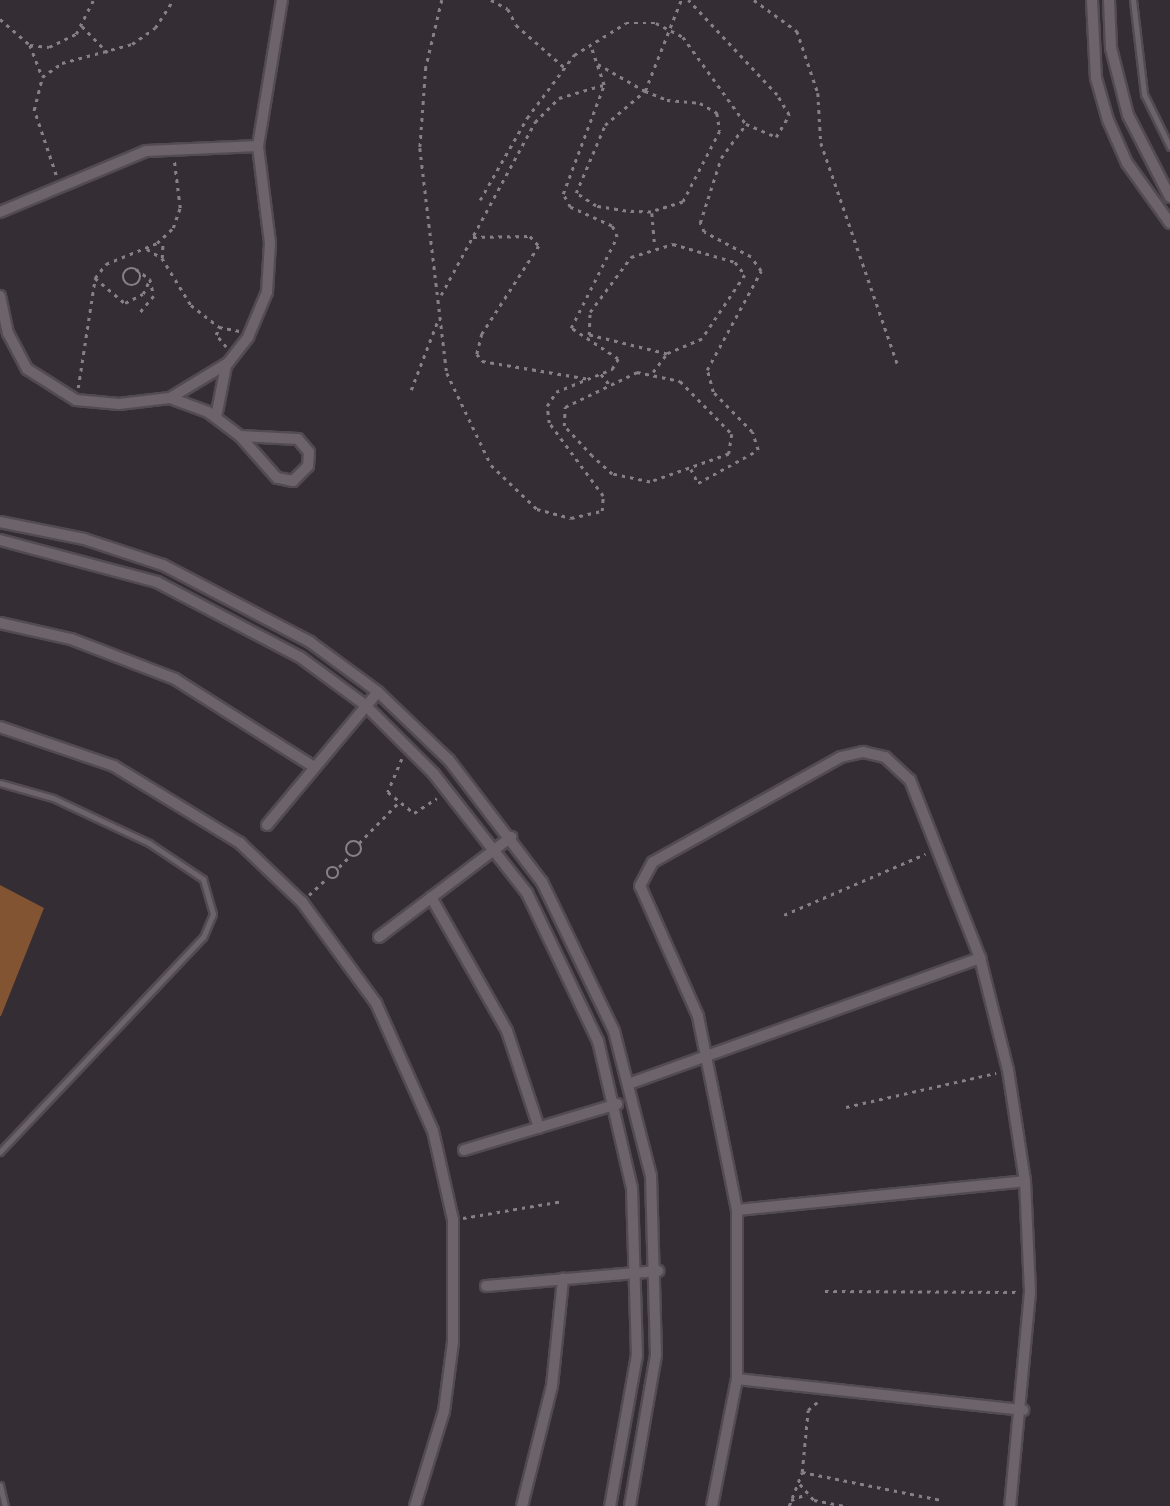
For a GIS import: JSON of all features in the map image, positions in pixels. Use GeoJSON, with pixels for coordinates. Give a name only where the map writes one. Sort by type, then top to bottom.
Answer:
{"type":"FeatureCollection","features":[{"type":"Feature","properties":{"kind":"street"},"geometry":{"type":"LineString","coordinates":[[0,296],[8,333],[27,369],[76,400],[119,404],[170,398],[231,359],[248,337],[270,268],[258,146],[282,0]]}},
{"type":"Feature","properties":{"kind":"street"},"geometry":{"type":"LineString","coordinates":[[1092,0],[1096,78],[1108,120],[1128,163],[1170,223]]}},
{"type":"Feature","properties":{"kind":"street"},"geometry":{"type":"LineString","coordinates":[[1109,0],[1111,48],[1128,115],[1170,197]]}},
{"type":"Feature","properties":{"kind":"street"},"geometry":{"type":"LineString","coordinates":[[0,212],[111,161],[172,146],[258,146]]}},
{"type":"Feature","properties":{"kind":"street"},"geometry":{"type":"LineString","coordinates":[[216,417],[231,359]]}},
{"type":"Feature","properties":{"kind":"street"},"geometry":{"type":"LineString","coordinates":[[170,398],[216,417],[240,436],[277,478],[293,481],[308,466],[309,452],[298,439],[240,436]]}},
{"type":"Feature","properties":{"kind":"street"},"geometry":{"type":"LineString","coordinates":[[0,522],[84,539],[201,581],[275,620],[378,692],[449,760],[510,837],[582,955],[631,1083],[651,1176],[658,1271],[652,1397],[629,1506]]}},
{"type":"Feature","properties":{"kind":"street"},"geometry":{"type":"LineString","coordinates":[[0,540],[119,569],[194,598],[300,657],[365,705],[496,848],[574,980],[617,1104],[639,1273],[633,1395],[610,1506]]}},
{"type":"Feature","properties":{"kind":"street"},"geometry":{"type":"LineString","coordinates":[[0,623],[71,639],[175,678],[314,767]]}},
{"type":"Feature","properties":{"kind":"street"},"geometry":{"type":"LineString","coordinates":[[267,825],[378,692]]}},
{"type":"Feature","properties":{"kind":"street"},"geometry":{"type":"LineString","coordinates":[[0,727],[114,765],[183,802],[240,843],[302,902],[376,1003],[408,1066],[433,1131],[453,1220],[453,1342],[444,1412],[415,1506]]}},
{"type":"Feature","properties":{"kind":"street"},"geometry":{"type":"LineString","coordinates":[[712,1506],[737,1379],[737,1210],[710,1058],[680,968],[641,895],[646,868],[841,757],[863,752],[886,757],[904,771],[980,958],[1008,1070],[1025,1181],[1030,1292],[1023,1410],[1010,1506]]}},
{"type":"Feature","properties":{"kind":"street"},"geometry":{"type":"LineString","coordinates":[[379,937],[510,837]]}},
{"type":"Feature","properties":{"kind":"street"},"geometry":{"type":"LineString","coordinates":[[431,897],[502,1019],[538,1128]]}},
{"type":"Feature","properties":{"kind":"street"},"geometry":{"type":"LineString","coordinates":[[631,1083],[710,1058],[980,958]]}},
{"type":"Feature","properties":{"kind":"street"},"geometry":{"type":"LineString","coordinates":[[464,1150],[617,1104]]}},
{"type":"Feature","properties":{"kind":"street"},"geometry":{"type":"LineString","coordinates":[[737,1210],[1025,1181]]}},
{"type":"Feature","properties":{"kind":"street"},"geometry":{"type":"LineString","coordinates":[[486,1286],[658,1271]]}},
{"type":"Feature","properties":{"kind":"street"},"geometry":{"type":"LineString","coordinates":[[522,1506],[552,1386],[563,1279]]}},
{"type":"Feature","properties":{"kind":"street"},"geometry":{"type":"LineString","coordinates":[[737,1379],[1023,1410]]}},
{"type":"Feature","properties":{"kind":"lane"},"geometry":{"type":"LineString","coordinates":[[1133,0],[1144,94],[1170,147]]}},
{"type":"Feature","properties":{"kind":"lane"},"geometry":{"type":"LineString","coordinates":[[0,783],[66,803],[149,843],[203,879],[214,914],[203,937],[0,1152]]}},
{"type":"Feature","properties":{"kind":"lane"},"geometry":{"type":"LineString","coordinates":[[0,1485],[5,1506]]}},
{"type":"Feature","properties":{"kind":"path"},"geometry":{"type":"LineString","coordinates":[[30,45],[59,44],[82,26],[93,0]]}},
{"type":"Feature","properties":{"kind":"path"},"geometry":{"type":"LineString","coordinates":[[42,76],[70,60],[109,54],[155,28],[173,0]]}},
{"type":"Feature","properties":{"kind":"path"},"geometry":{"type":"LineString","coordinates":[[442,0],[426,66],[420,148],[447,373],[479,448],[520,496],[553,516],[602,511],[599,482],[546,416],[556,392],[617,366],[616,354],[579,339],[571,321],[617,237],[612,226],[570,207],[563,194],[604,85],[591,47]]}},
{"type":"Feature","properties":{"kind":"path"},"geometry":{"type":"LineString","coordinates":[[491,0],[508,9],[516,25],[564,67]]}},
{"type":"Feature","properties":{"kind":"path"},"geometry":{"type":"LineString","coordinates":[[598,64],[645,91],[710,106],[720,121],[692,192],[651,212],[596,206],[576,193],[605,125],[645,91],[681,0]]}},
{"type":"Feature","properties":{"kind":"path"},"geometry":{"type":"LineString","coordinates":[[480,200],[564,67],[612,27],[641,21],[670,29],[705,61],[746,124],[776,137],[789,115],[755,65],[688,0]]}},
{"type":"Feature","properties":{"kind":"path"},"geometry":{"type":"LineString","coordinates":[[754,0],[797,32],[818,93],[821,143],[898,365]]}},
{"type":"Feature","properties":{"kind":"path"},"geometry":{"type":"LineString","coordinates":[[0,19],[30,45],[42,76],[34,110],[59,185]]}},
{"type":"Feature","properties":{"kind":"path"},"geometry":{"type":"LineString","coordinates":[[82,26],[109,54]]}},
{"type":"Feature","properties":{"kind":"path"},"geometry":{"type":"LineString","coordinates":[[440,298],[536,122],[559,98],[604,85]]}},
{"type":"Feature","properties":{"kind":"path"},"geometry":{"type":"LineString","coordinates":[[691,469],[698,483],[758,450],[752,432],[713,392],[707,370],[761,271],[751,257],[704,232],[700,223],[721,158],[746,124]]}},
{"type":"Feature","properties":{"kind":"path"},"geometry":{"type":"LineString","coordinates":[[162,258],[164,239],[180,208],[172,146]]}},
{"type":"Feature","properties":{"kind":"path"},"geometry":{"type":"LineString","coordinates":[[651,212],[655,245]]}},
{"type":"Feature","properties":{"kind":"path"},"geometry":{"type":"LineString","coordinates":[[473,237],[530,236],[539,246],[482,334],[477,354],[482,361],[589,379]]}},
{"type":"Feature","properties":{"kind":"path"},"geometry":{"type":"LineString","coordinates":[[76,400],[95,278],[106,264],[164,239]]}},
{"type":"Feature","properties":{"kind":"path"},"geometry":{"type":"LineString","coordinates":[[579,339],[623,265],[655,245],[735,262],[745,275],[702,339],[667,354],[653,372]]}},
{"type":"Feature","properties":{"kind":"path"},"geometry":{"type":"LineString","coordinates":[[144,249],[162,258],[191,305],[219,327],[231,325],[248,337]]}},
{"type":"Feature","properties":{"kind":"path"},"geometry":{"type":"LineString","coordinates":[[136,269],[141,278],[130,286],[123,274],[136,269]]}},
{"type":"Feature","properties":{"kind":"path"},"geometry":{"type":"LineString","coordinates":[[136,269],[150,279],[154,296],[138,315]]}},
{"type":"Feature","properties":{"kind":"path"},"geometry":{"type":"LineString","coordinates":[[95,278],[125,303],[143,295],[150,279]]}},
{"type":"Feature","properties":{"kind":"path"},"geometry":{"type":"LineString","coordinates":[[411,390],[439,314]]}},
{"type":"Feature","properties":{"kind":"path"},"geometry":{"type":"LineString","coordinates":[[219,327],[218,339],[231,359]]}},
{"type":"Feature","properties":{"kind":"path"},"geometry":{"type":"LineString","coordinates":[[585,329],[599,340],[667,354]]}},
{"type":"Feature","properties":{"kind":"path"},"geometry":{"type":"LineString","coordinates":[[653,372],[680,381],[732,434],[729,454],[691,469],[631,481],[592,456],[562,415],[574,399],[609,384],[653,372]]}},
{"type":"Feature","properties":{"kind":"path"},"geometry":{"type":"LineString","coordinates":[[601,374],[609,384]]}},
{"type":"Feature","properties":{"kind":"path"},"geometry":{"type":"LineString","coordinates":[[392,749],[404,764],[386,790],[416,813],[436,798],[444,802]]}},
{"type":"Feature","properties":{"kind":"path"},"geometry":{"type":"LineString","coordinates":[[359,843],[399,802]]}},
{"type":"Feature","properties":{"kind":"path"},"geometry":{"type":"LineString","coordinates":[[302,902],[351,856],[363,849],[354,839],[345,849],[351,856]]}},
{"type":"Feature","properties":{"kind":"path"},"geometry":{"type":"LineString","coordinates":[[784,915],[937,849]]}},
{"type":"Feature","properties":{"kind":"path"},"geometry":{"type":"LineString","coordinates":[[846,1107],[1008,1070]]}},
{"type":"Feature","properties":{"kind":"path"},"geometry":{"type":"LineString","coordinates":[[453,1220],[562,1201]]}},
{"type":"Feature","properties":{"kind":"path"},"geometry":{"type":"LineString","coordinates":[[825,1291],[1030,1292]]}},
{"type":"Feature","properties":{"kind":"path"},"geometry":{"type":"LineString","coordinates":[[789,1506],[802,1472],[808,1410],[822,1388]]}},
{"type":"Feature","properties":{"kind":"path"},"geometry":{"type":"LineString","coordinates":[[802,1472],[940,1500]]}},
{"type":"Feature","properties":{"kind":"path"},"geometry":{"type":"LineString","coordinates":[[799,1482],[807,1494],[844,1506]]}},
{"type":"Feature","properties":{"kind":"path"},"geometry":{"type":"LineString","coordinates":[[791,1500],[807,1494]]}},
{"type":"Feature","properties":{"kind":"building"},"geometry":{"type":"Polygon","coordinates":[[[0,885],[44,908],[1,1016],[0,1016],[0,885]]]}}]}
